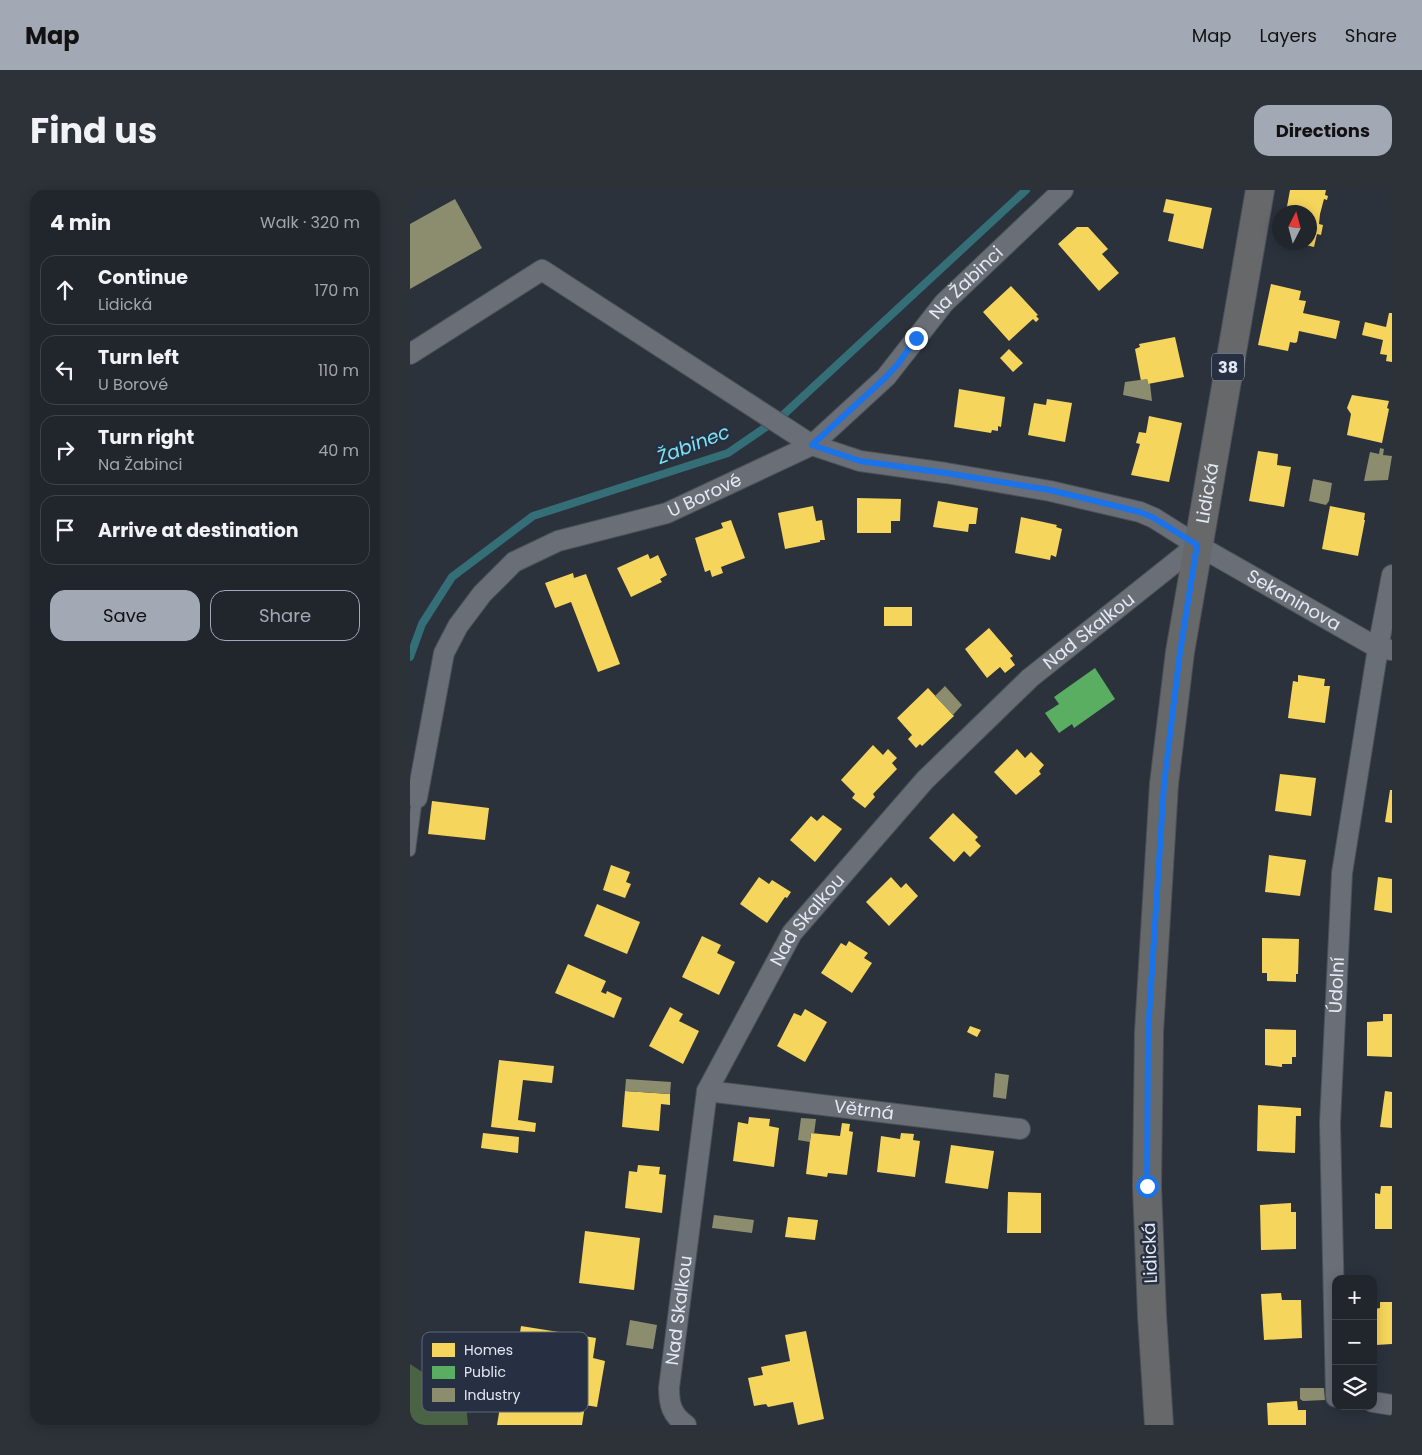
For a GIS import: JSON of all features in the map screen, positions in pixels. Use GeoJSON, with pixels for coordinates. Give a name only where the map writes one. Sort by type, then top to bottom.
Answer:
{"type":"FeatureCollection","features":[{"type":"Feature","properties":{"kind":"main road","name":"Lidická"},"geometry":{"type":"LineString","coordinates":[[1159,1425],[1147,1186],[1148,1032],[1164,784],[1180,652],[1197,545],[1260,190]]}},
{"type":"Feature","properties":{"kind":"street","name":"Na Žabinci"},"geometry":{"type":"LineString","coordinates":[[812,445],[886,377],[944,302],[1063,190]]}},
{"type":"Feature","properties":{"kind":"street"},"geometry":{"type":"LineString","coordinates":[[410,354],[542,270],[812,445],[860,461],[1050,490],[1140,512],[1154,518],[1197,545]]}},
{"type":"Feature","properties":{"kind":"street","name":"U Borové"},"geometry":{"type":"LineString","coordinates":[[417,798],[444,653],[458,626],[482,594],[514,562],[558,541],[667,513],[812,445]]}},
{"type":"Feature","properties":{"kind":"street","name":"Sekaninova"},"geometry":{"type":"LineString","coordinates":[[1197,545],[1385,648]]}},
{"type":"Feature","properties":{"kind":"street","name":"Nad Skalkou"},"geometry":{"type":"LineString","coordinates":[[686,1425],[672,1411],[669,1402],[669,1388],[707,1091],[792,934],[925,780],[1030,678],[1197,545]]}},
{"type":"Feature","properties":{"kind":"street","name":"Údolní"},"geometry":{"type":"LineString","coordinates":[[1335,1365],[1330,1123],[1342,873],[1385,648],[1392,575]]}},
{"type":"Feature","properties":{"kind":"street","name":"Větrná"},"geometry":{"type":"LineString","coordinates":[[707,1091],[1020,1129]]}},
{"type":"Feature","properties":{"kind":"street"},"geometry":{"type":"LineString","coordinates":[[1377,1403],[1392,1405]]}},
{"type":"Feature","properties":{"kind":"lane","name":"U Borové"},"geometry":{"type":"LineString","coordinates":[[410,851],[417,798]]}},
{"type":"Feature","properties":{"kind":"green space"},"geometry":{"type":"Polygon","coordinates":[[[410,1364],[422,1372],[422,1412],[467,1412],[468,1425],[410,1425],[410,1364]]]}},
{"type":"Feature","properties":{"kind":"building: Homes"},"geometry":{"type":"Polygon","coordinates":[[[1290,190],[1326,190],[1327,200],[1324,199],[1320,214],[1319,224],[1323,225],[1321,235],[1317,234],[1317,205],[1287,205],[1290,190]]]}},
{"type":"Feature","properties":{"kind":"building: Homes"},"geometry":{"type":"Polygon","coordinates":[[[1166,199],[1212,208],[1203,249],[1168,241],[1174,214],[1163,212],[1166,199]]]}},
{"type":"Feature","properties":{"kind":"building: Homes"},"geometry":{"type":"Polygon","coordinates":[[[1077,227],[1088,227],[1108,249],[1102,254],[1119,273],[1099,291],[1058,244],[1077,227]]]}},
{"type":"Feature","properties":{"kind":"building: Homes"},"geometry":{"type":"Polygon","coordinates":[[[1271,284],[1301,291],[1299,300],[1306,301],[1303,313],[1340,321],[1336,339],[1299,331],[1297,342],[1290,342],[1288,351],[1258,345],[1271,284]]]}},
{"type":"Feature","properties":{"kind":"building: Homes"},"geometry":{"type":"Polygon","coordinates":[[[1011,286],[1038,315],[1036,316],[1039,319],[1036,322],[1033,319],[1009,341],[983,312],[1011,286]]]}},
{"type":"Feature","properties":{"kind":"building: Homes"},"geometry":{"type":"Polygon","coordinates":[[[1389,313],[1392,313],[1392,362],[1386,361],[1387,355],[1380,354],[1383,340],[1362,335],[1365,322],[1386,327],[1389,313]]]}},
{"type":"Feature","properties":{"kind":"building: Homes"},"geometry":{"type":"Polygon","coordinates":[[[1175,337],[1184,377],[1148,384],[1147,379],[1141,381],[1135,349],[1140,347],[1139,344],[1175,337]]]}},
{"type":"Feature","properties":{"kind":"building: Homes"},"geometry":{"type":"Polygon","coordinates":[[[1009,349],[1023,363],[1013,372],[1000,358],[1009,349]]]}},
{"type":"Feature","properties":{"kind":"building: Homes"},"geometry":{"type":"Polygon","coordinates":[[[959,389],[1005,397],[1001,427],[998,426],[998,431],[992,430],[991,433],[954,427],[959,389]]]}},
{"type":"Feature","properties":{"kind":"building: Homes"},"geometry":{"type":"Polygon","coordinates":[[[1352,395],[1389,401],[1382,443],[1347,435],[1351,414],[1347,408],[1352,395]]]}},
{"type":"Feature","properties":{"kind":"building: Homes"},"geometry":{"type":"Polygon","coordinates":[[[1047,399],[1072,403],[1065,442],[1028,435],[1034,403],[1046,405],[1047,399]]]}},
{"type":"Feature","properties":{"kind":"building: Homes"},"geometry":{"type":"Polygon","coordinates":[[[1149,416],[1182,423],[1169,482],[1131,475],[1140,444],[1136,443],[1139,432],[1146,433],[1149,416]]]}},
{"type":"Feature","properties":{"kind":"building: Homes"},"geometry":{"type":"Polygon","coordinates":[[[1258,451],[1278,454],[1277,465],[1291,467],[1284,507],[1249,501],[1258,451]]]}},
{"type":"Feature","properties":{"kind":"building: Homes"},"geometry":{"type":"Polygon","coordinates":[[[857,498],[901,499],[900,521],[891,521],[891,533],[857,533],[857,498]]]}},
{"type":"Feature","properties":{"kind":"building: Homes"},"geometry":{"type":"Polygon","coordinates":[[[938,501],[978,508],[976,524],[969,524],[968,532],[933,527],[938,501]]]}},
{"type":"Feature","properties":{"kind":"building: Homes"},"geometry":{"type":"Polygon","coordinates":[[[813,506],[816,521],[822,520],[825,540],[785,549],[778,513],[813,506]]]}},
{"type":"Feature","properties":{"kind":"building: Homes"},"geometry":{"type":"Polygon","coordinates":[[[1330,506],[1365,513],[1358,556],[1322,549],[1330,506]]]}},
{"type":"Feature","properties":{"kind":"building: Homes"},"geometry":{"type":"Polygon","coordinates":[[[1021,517],[1057,525],[1056,527],[1062,529],[1056,557],[1051,555],[1050,560],[1015,553],[1021,517]]]}},
{"type":"Feature","properties":{"kind":"building: Homes"},"geometry":{"type":"Polygon","coordinates":[[[731,520],[745,558],[721,567],[723,573],[712,577],[710,570],[705,572],[695,538],[723,528],[721,523],[731,520]]]}},
{"type":"Feature","properties":{"kind":"building: Homes"},"geometry":{"type":"Polygon","coordinates":[[[648,554],[650,559],[658,555],[667,575],[660,579],[662,582],[631,597],[617,568],[648,554]]]}},
{"type":"Feature","properties":{"kind":"building: Homes"},"geometry":{"type":"Polygon","coordinates":[[[573,573],[574,578],[586,574],[620,664],[598,672],[571,602],[555,608],[545,583],[573,573]]]}},
{"type":"Feature","properties":{"kind":"building: Homes"},"geometry":{"type":"Polygon","coordinates":[[[884,607],[912,607],[912,626],[884,626],[884,607]]]}},
{"type":"Feature","properties":{"kind":"building: Homes"},"geometry":{"type":"Polygon","coordinates":[[[989,628],[1013,656],[1010,658],[1015,665],[1005,673],[1000,667],[987,678],[965,649],[989,628]]]}},
{"type":"Feature","properties":{"kind":"building: Homes"},"geometry":{"type":"Polygon","coordinates":[[[1298,675],[1325,679],[1324,686],[1330,686],[1325,723],[1288,718],[1293,681],[1298,682],[1298,675]]]}},
{"type":"Feature","properties":{"kind":"building: Homes"},"geometry":{"type":"Polygon","coordinates":[[[928,688],[954,716],[922,746],[920,744],[916,748],[908,739],[912,735],[897,718],[928,688]]]}},
{"type":"Feature","properties":{"kind":"building: Homes"},"geometry":{"type":"Polygon","coordinates":[[[873,745],[883,755],[888,749],[897,758],[892,763],[897,769],[873,794],[875,797],[865,808],[852,798],[855,794],[841,780],[873,745]]]}},
{"type":"Feature","properties":{"kind":"building: Homes"},"geometry":{"type":"Polygon","coordinates":[[[1017,749],[1025,758],[1031,752],[1044,765],[1039,771],[1041,774],[1016,795],[994,772],[1017,749]]]}},
{"type":"Feature","properties":{"kind":"building: Homes"},"geometry":{"type":"Polygon","coordinates":[[[1280,774],[1316,778],[1311,816],[1275,811],[1280,774]]]}},
{"type":"Feature","properties":{"kind":"building: Homes"},"geometry":{"type":"Polygon","coordinates":[[[1390,790],[1392,790],[1392,823],[1385,822],[1390,790]]]}},
{"type":"Feature","properties":{"kind":"building: Homes"},"geometry":{"type":"Polygon","coordinates":[[[432,801],[489,808],[485,840],[428,834],[432,801]]]}},
{"type":"Feature","properties":{"kind":"building: Homes"},"geometry":{"type":"Polygon","coordinates":[[[953,813],[978,837],[975,840],[981,846],[970,857],[964,851],[954,862],[929,838],[953,813]]]}},
{"type":"Feature","properties":{"kind":"building: Homes"},"geometry":{"type":"Polygon","coordinates":[[[823,815],[842,829],[815,862],[790,840],[811,816],[817,821],[823,815]]]}},
{"type":"Feature","properties":{"kind":"building: Homes"},"geometry":{"type":"Polygon","coordinates":[[[1269,855],[1306,860],[1300,896],[1265,892],[1269,855]]]}},
{"type":"Feature","properties":{"kind":"building: Homes"},"geometry":{"type":"Polygon","coordinates":[[[611,865],[630,872],[626,882],[631,884],[625,898],[603,890],[611,865]]]}},
{"type":"Feature","properties":{"kind":"building: Homes"},"geometry":{"type":"Polygon","coordinates":[[[759,877],[769,884],[772,880],[791,892],[787,898],[785,897],[767,923],[740,904],[759,877]]]}},
{"type":"Feature","properties":{"kind":"building: Homes"},"geometry":{"type":"Polygon","coordinates":[[[891,877],[901,888],[906,883],[918,896],[889,926],[866,902],[891,877]]]}},
{"type":"Feature","properties":{"kind":"building: Homes"},"geometry":{"type":"Polygon","coordinates":[[[1378,877],[1392,879],[1392,913],[1374,910],[1378,877]]]}},
{"type":"Feature","properties":{"kind":"building: Homes"},"geometry":{"type":"Polygon","coordinates":[[[597,904],[640,922],[627,954],[584,936],[597,904]]]}},
{"type":"Feature","properties":{"kind":"building: Homes"},"geometry":{"type":"Polygon","coordinates":[[[702,936],[721,945],[717,953],[735,962],[719,995],[682,977],[702,936]]]}},
{"type":"Feature","properties":{"kind":"building: Homes"},"geometry":{"type":"Polygon","coordinates":[[[1262,938],[1299,939],[1296,982],[1267,981],[1267,973],[1262,973],[1262,938]]]}},
{"type":"Feature","properties":{"kind":"building: Homes"},"geometry":{"type":"Polygon","coordinates":[[[849,941],[868,953],[864,958],[872,963],[852,993],[821,973],[841,943],[846,946],[849,941]]]}},
{"type":"Feature","properties":{"kind":"building: Homes"},"geometry":{"type":"Polygon","coordinates":[[[568,964],[606,981],[601,992],[606,994],[607,991],[622,998],[614,1018],[555,993],[568,964]]]}},
{"type":"Feature","properties":{"kind":"building: Homes"},"geometry":{"type":"Polygon","coordinates":[[[670,1007],[683,1014],[679,1021],[699,1031],[683,1064],[649,1046],[670,1007]]]}},
{"type":"Feature","properties":{"kind":"building: Homes"},"geometry":{"type":"Polygon","coordinates":[[[805,1009],[827,1022],[805,1062],[777,1046],[794,1013],[801,1016],[805,1009]]]}},
{"type":"Feature","properties":{"kind":"building: Homes"},"geometry":{"type":"Polygon","coordinates":[[[1383,1014],[1392,1014],[1392,1057],[1367,1056],[1367,1022],[1383,1021],[1383,1014]]]}},
{"type":"Feature","properties":{"kind":"building: Homes"},"geometry":{"type":"Polygon","coordinates":[[[970,1026],[981,1030],[977,1037],[967,1032],[970,1026]]]}},
{"type":"Feature","properties":{"kind":"building: Homes"},"geometry":{"type":"Polygon","coordinates":[[[1265,1029],[1296,1030],[1296,1057],[1292,1057],[1292,1064],[1282,1064],[1282,1067],[1265,1065],[1265,1029]]]}},
{"type":"Feature","properties":{"kind":"building: Homes"},"geometry":{"type":"Polygon","coordinates":[[[499,1060],[554,1066],[552,1083],[523,1080],[518,1120],[536,1123],[535,1132],[491,1127],[499,1060]]]}},
{"type":"Feature","properties":{"kind":"building: Homes"},"geometry":{"type":"Polygon","coordinates":[[[625,1091],[670,1094],[670,1105],[661,1104],[659,1131],[622,1127],[625,1091]]]}},
{"type":"Feature","properties":{"kind":"building: Homes"},"geometry":{"type":"Polygon","coordinates":[[[1385,1091],[1392,1092],[1392,1128],[1380,1127],[1385,1091]]]}},
{"type":"Feature","properties":{"kind":"building: Homes"},"geometry":{"type":"Polygon","coordinates":[[[1258,1105],[1301,1108],[1301,1116],[1296,1116],[1295,1153],[1257,1151],[1258,1105]]]}},
{"type":"Feature","properties":{"kind":"building: Homes"},"geometry":{"type":"Polygon","coordinates":[[[749,1117],[770,1119],[769,1126],[779,1128],[774,1167],[733,1161],[738,1122],[748,1124],[749,1117]]]}},
{"type":"Feature","properties":{"kind":"building: Homes"},"geometry":{"type":"Polygon","coordinates":[[[842,1123],[850,1124],[849,1131],[853,1132],[847,1175],[828,1173],[827,1177],[806,1174],[811,1133],[840,1136],[842,1123]]]}},
{"type":"Feature","properties":{"kind":"building: Homes"},"geometry":{"type":"Polygon","coordinates":[[[483,1133],[519,1137],[518,1153],[481,1148],[483,1133]]]}},
{"type":"Feature","properties":{"kind":"building: Homes"},"geometry":{"type":"Polygon","coordinates":[[[901,1133],[914,1134],[913,1140],[920,1141],[915,1177],[877,1172],[881,1136],[900,1139],[901,1133]]]}},
{"type":"Feature","properties":{"kind":"building: Homes"},"geometry":{"type":"Polygon","coordinates":[[[951,1145],[994,1151],[988,1189],[945,1183],[951,1145]]]}},
{"type":"Feature","properties":{"kind":"building: Homes"},"geometry":{"type":"Polygon","coordinates":[[[638,1165],[660,1167],[659,1174],[666,1175],[662,1213],[625,1208],[629,1171],[637,1172],[638,1165]]]}},
{"type":"Feature","properties":{"kind":"building: Homes"},"geometry":{"type":"Polygon","coordinates":[[[1381,1186],[1392,1186],[1392,1229],[1375,1229],[1375,1193],[1380,1194],[1381,1186]]]}},
{"type":"Feature","properties":{"kind":"building: Homes"},"geometry":{"type":"Polygon","coordinates":[[[1008,1192],[1041,1193],[1041,1233],[1007,1233],[1008,1192]]]}},
{"type":"Feature","properties":{"kind":"building: Homes"},"geometry":{"type":"Polygon","coordinates":[[[1291,1203],[1291,1212],[1296,1212],[1296,1249],[1261,1250],[1260,1205],[1291,1203]]]}},
{"type":"Feature","properties":{"kind":"building: Homes"},"geometry":{"type":"Polygon","coordinates":[[[788,1217],[818,1220],[815,1240],[785,1237],[788,1217]]]}},
{"type":"Feature","properties":{"kind":"building: Homes"},"geometry":{"type":"Polygon","coordinates":[[[585,1231],[640,1238],[634,1290],[579,1283],[585,1231]]]}},
{"type":"Feature","properties":{"kind":"building: Homes"},"geometry":{"type":"Polygon","coordinates":[[[1281,1293],[1282,1300],[1301,1300],[1302,1338],[1264,1340],[1261,1294],[1281,1293]]]}},
{"type":"Feature","properties":{"kind":"building: Homes"},"geometry":{"type":"Polygon","coordinates":[[[1380,1302],[1392,1302],[1392,1344],[1377,1345],[1377,1309],[1380,1308],[1380,1302]]]}},
{"type":"Feature","properties":{"kind":"building: Homes"},"geometry":{"type":"Polygon","coordinates":[[[521,1326],[558,1332],[520,1332],[521,1326]]]}},
{"type":"Feature","properties":{"kind":"building: Homes"},"geometry":{"type":"Polygon","coordinates":[[[806,1331],[824,1419],[798,1425],[793,1402],[768,1407],[766,1404],[754,1406],[748,1378],[763,1375],[761,1367],[790,1361],[785,1335],[806,1331]]]}},
{"type":"Feature","properties":{"kind":"building: Homes"},"geometry":{"type":"Polygon","coordinates":[[[588,1337],[596,1338],[593,1358],[605,1361],[597,1407],[588,1406],[588,1337]]]}},
{"type":"Feature","properties":{"kind":"building: Homes"},"geometry":{"type":"Polygon","coordinates":[[[1297,1401],[1298,1410],[1306,1410],[1306,1425],[1268,1425],[1267,1403],[1297,1401]]]}},
{"type":"Feature","properties":{"kind":"building: Homes"},"geometry":{"type":"Polygon","coordinates":[[[499,1412],[584,1412],[582,1425],[497,1425],[499,1412]]]}},
{"type":"Feature","properties":{"kind":"building: Public"},"geometry":{"type":"Polygon","coordinates":[[[1095,668],[1115,699],[1074,728],[1072,724],[1059,733],[1045,713],[1059,704],[1054,697],[1095,668]]]}},
{"type":"Feature","properties":{"kind":"building: Industry"},"geometry":{"type":"Polygon","coordinates":[[[455,199],[482,248],[410,289],[410,224],[455,199]]]}},
{"type":"Feature","properties":{"kind":"building: Industry"},"geometry":{"type":"Polygon","coordinates":[[[1147,379],[1148,384],[1150,384],[1152,401],[1123,395],[1125,382],[1147,379]]]}},
{"type":"Feature","properties":{"kind":"building: Industry"},"geometry":{"type":"Polygon","coordinates":[[[1380,448],[1384,449],[1383,455],[1392,456],[1388,480],[1364,481],[1370,452],[1379,454],[1380,448]]]}},
{"type":"Feature","properties":{"kind":"building: Industry"},"geometry":{"type":"Polygon","coordinates":[[[1313,479],[1332,483],[1329,501],[1326,505],[1309,501],[1313,479]]]}},
{"type":"Feature","properties":{"kind":"building: Industry"},"geometry":{"type":"Polygon","coordinates":[[[945,686],[962,705],[953,715],[935,696],[945,686]]]}},
{"type":"Feature","properties":{"kind":"building: Industry"},"geometry":{"type":"Polygon","coordinates":[[[995,1073],[1009,1075],[1006,1099],[993,1097],[995,1073]]]}},
{"type":"Feature","properties":{"kind":"building: Industry"},"geometry":{"type":"Polygon","coordinates":[[[626,1079],[671,1082],[670,1094],[625,1091],[626,1079]]]}},
{"type":"Feature","properties":{"kind":"building: Industry"},"geometry":{"type":"Polygon","coordinates":[[[801,1118],[816,1119],[814,1134],[811,1133],[810,1142],[798,1140],[801,1118]]]}},
{"type":"Feature","properties":{"kind":"building: Industry"},"geometry":{"type":"Polygon","coordinates":[[[714,1215],[754,1220],[752,1233],[712,1228],[714,1215]]]}},
{"type":"Feature","properties":{"kind":"building: Industry"},"geometry":{"type":"Polygon","coordinates":[[[630,1320],[657,1325],[653,1349],[626,1345],[630,1320]]]}},
{"type":"Feature","properties":{"kind":"building: Industry"},"geometry":{"type":"Polygon","coordinates":[[[1300,1388],[1324,1388],[1325,1400],[1303,1401],[1300,1399],[1300,1388]]]}},
{"type":"Feature","properties":{"kind":"waterway","name":"Žabinec"},"geometry":{"type":"LineString","coordinates":[[410,657],[422,624],[452,577],[533,516],[728,453],[782,416],[1026,190]]}},
{"type":"Feature","properties":{"kind":"route"},"geometry":{"type":"LineString","coordinates":[[916,338],[898,364],[886,377],[812,445],[860,461],[1050,490],[1140,512],[1154,518],[1197,545],[1180,652],[1164,784],[1148,1032],[1147,1186]]}}]}
